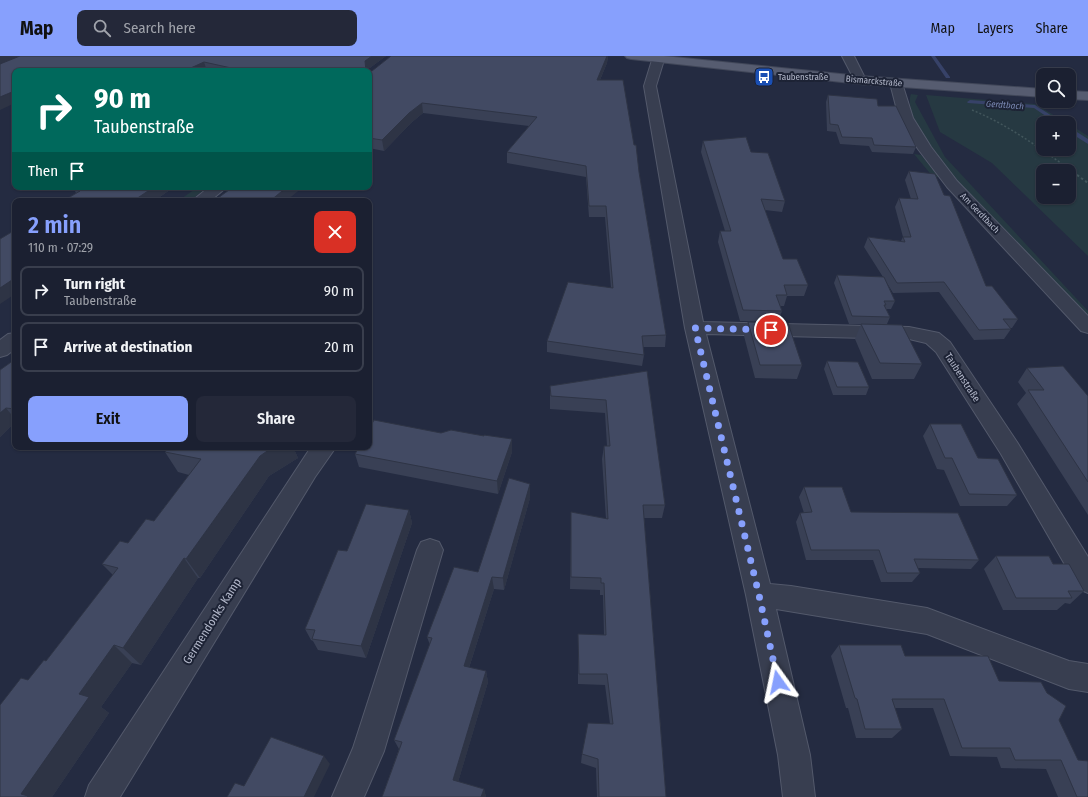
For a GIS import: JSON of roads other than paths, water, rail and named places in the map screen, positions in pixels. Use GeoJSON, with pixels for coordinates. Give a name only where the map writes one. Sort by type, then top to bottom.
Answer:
{"type":"FeatureCollection","features":[{"type":"Feature","properties":{"kind":"main road","name":"Bismarckstraße"},"geometry":{"type":"LineString","coordinates":[[631,56],[860,80],[1036,93]]}},
{"type":"Feature","properties":{"kind":"main road"},"geometry":{"type":"LineString","coordinates":[[1076,95],[1088,96]]}},
{"type":"Feature","properties":{"kind":"street"},"geometry":{"type":"LineString","coordinates":[[848,56],[860,80]]}},
{"type":"Feature","properties":{"kind":"street"},"geometry":{"type":"LineString","coordinates":[[658,60],[650,86],[695,328],[759,595],[794,754],[799,797]]}},
{"type":"Feature","properties":{"kind":"street","name":"Am Gerdtbach"},"geometry":{"type":"LineString","coordinates":[[896,83],[906,118],[925,149],[952,184],[1088,327]]}},
{"type":"Feature","properties":{"kind":"street"},"geometry":{"type":"LineString","coordinates":[[204,198],[215,190]]}},
{"type":"Feature","properties":{"kind":"street","name":"Taubenstraße"},"geometry":{"type":"LineString","coordinates":[[695,328],[909,333],[932,338],[944,347],[1009,448],[1088,581]]}},
{"type":"Feature","properties":{"kind":"street","name":"Germendonks Kamp"},"geometry":{"type":"LineString","coordinates":[[102,797],[321,450]]}},
{"type":"Feature","properties":{"kind":"street"},"geometry":{"type":"LineString","coordinates":[[348,797],[368,751],[430,550]]}},
{"type":"Feature","properties":{"kind":"street"},"geometry":{"type":"LineString","coordinates":[[759,595],[791,598],[927,621],[1069,674],[1088,678]]}},
{"type":"Feature","properties":{"kind":"waterway","name":"Gerdtbach"},"geometry":{"type":"LineString","coordinates":[[933,56],[948,77]]}},
{"type":"Feature","properties":{"kind":"waterway","name":"Gerdtbach"},"geometry":{"type":"LineString","coordinates":[[970,102],[1035,107],[1049,116]]}},
{"type":"Feature","properties":{"kind":"waterway","name":"Gerdtbach"},"geometry":{"type":"LineString","coordinates":[[1076,134],[1088,142]]}},
{"type":"Feature","properties":{"kind":"place","name":"Taubenstraße"},"geometry":{"type":"Point","coordinates":[764,77]}}]}
